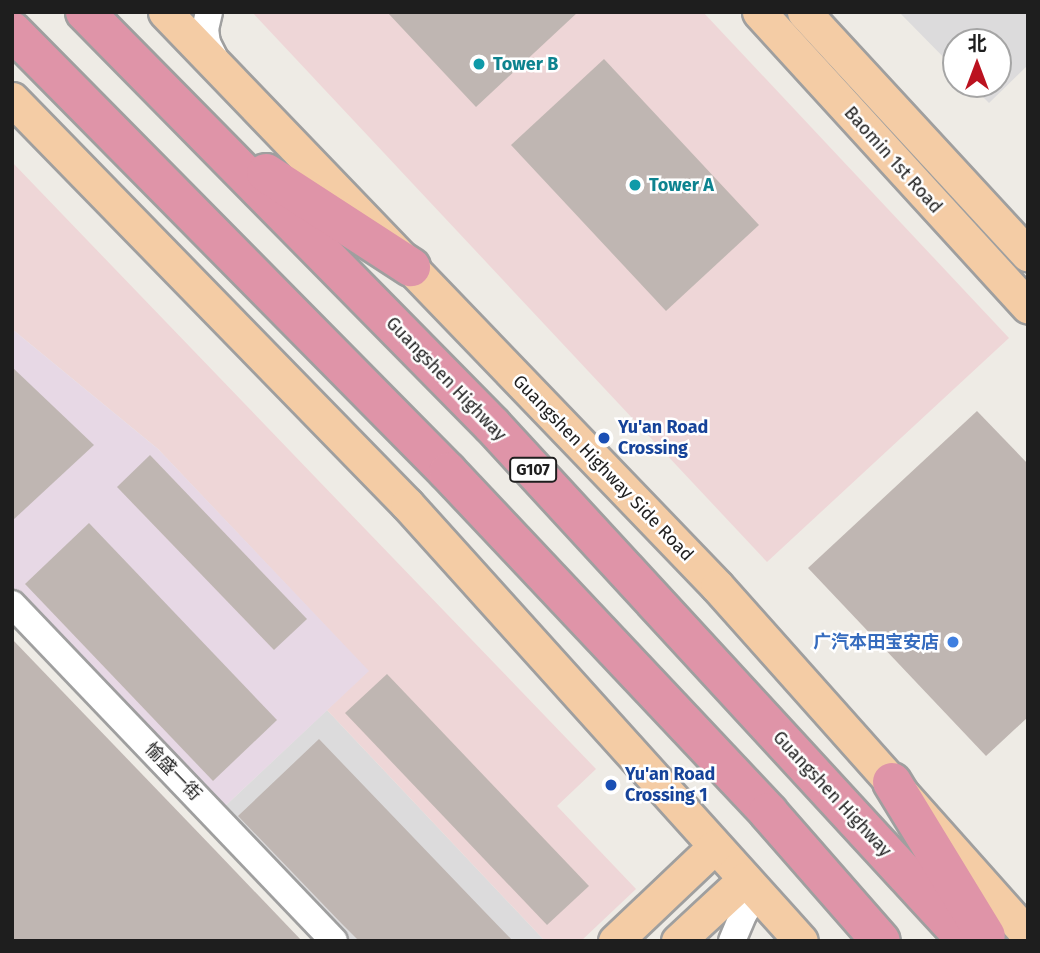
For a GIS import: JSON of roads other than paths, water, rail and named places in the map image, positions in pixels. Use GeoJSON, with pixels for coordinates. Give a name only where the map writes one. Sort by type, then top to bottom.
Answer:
{"type":"FeatureCollection","features":[{"type":"Feature","properties":{"kind":"highway","name":"Guangshen Highway"},"geometry":{"type":"LineString","coordinates":[[85,12],[492,425],[967,941]]}},
{"type":"Feature","properties":{"kind":"highway"},"geometry":{"type":"LineString","coordinates":[[12,31],[448,472],[768,812],[881,941]]}},
{"type":"Feature","properties":{"kind":"highway"},"geometry":{"type":"LineString","coordinates":[[203,132],[411,267]]}},
{"type":"Feature","properties":{"kind":"highway"},"geometry":{"type":"LineString","coordinates":[[892,782],[989,941]]}},
{"type":"Feature","properties":{"kind":"main road","name":"Guangshen Highway Side Road"},"geometry":{"type":"LineString","coordinates":[[165,12],[717,586],[1028,936]]}},
{"type":"Feature","properties":{"kind":"main road","name":"Baomin 1st Road"},"geometry":{"type":"LineString","coordinates":[[759,12],[1028,307]]}},
{"type":"Feature","properties":{"kind":"main road","name":"Baomin 1st Road"},"geometry":{"type":"LineString","coordinates":[[803,12],[1028,255]]}},
{"type":"Feature","properties":{"kind":"main road"},"geometry":{"type":"LineString","coordinates":[[12,99],[407,504],[801,941]]}},
{"type":"Feature","properties":{"kind":"main road"},"geometry":{"type":"LineString","coordinates":[[615,941],[715,847]]}},
{"type":"Feature","properties":{"kind":"main road"},"geometry":{"type":"LineString","coordinates":[[678,941],[751,886]]}},
{"type":"Feature","properties":{"kind":"street"},"geometry":{"type":"LineString","coordinates":[[209,12],[205,29],[206,43],[220,69]]}},
{"type":"Feature","properties":{"kind":"street","name":"愉盛一街"},"geometry":{"type":"LineString","coordinates":[[12,604],[334,941]]}},
{"type":"Feature","properties":{"kind":"street"},"geometry":{"type":"LineString","coordinates":[[732,941],[751,886]]}},
{"type":"Feature","properties":{"kind":"place","name":"Tower B"},"geometry":{"type":"Point","coordinates":[479,64]}},
{"type":"Feature","properties":{"kind":"place","name":"Tower A"},"geometry":{"type":"Point","coordinates":[635,185]}},
{"type":"Feature","properties":{"kind":"place","name":"Yu'an Road Crossing"},"geometry":{"type":"Point","coordinates":[604,438]}},
{"type":"Feature","properties":{"kind":"place","name":"广汽本田宝安店"},"geometry":{"type":"Point","coordinates":[953,642]}},
{"type":"Feature","properties":{"kind":"place","name":"Yu'an Road Crossing 1"},"geometry":{"type":"Point","coordinates":[611,785]}}]}
